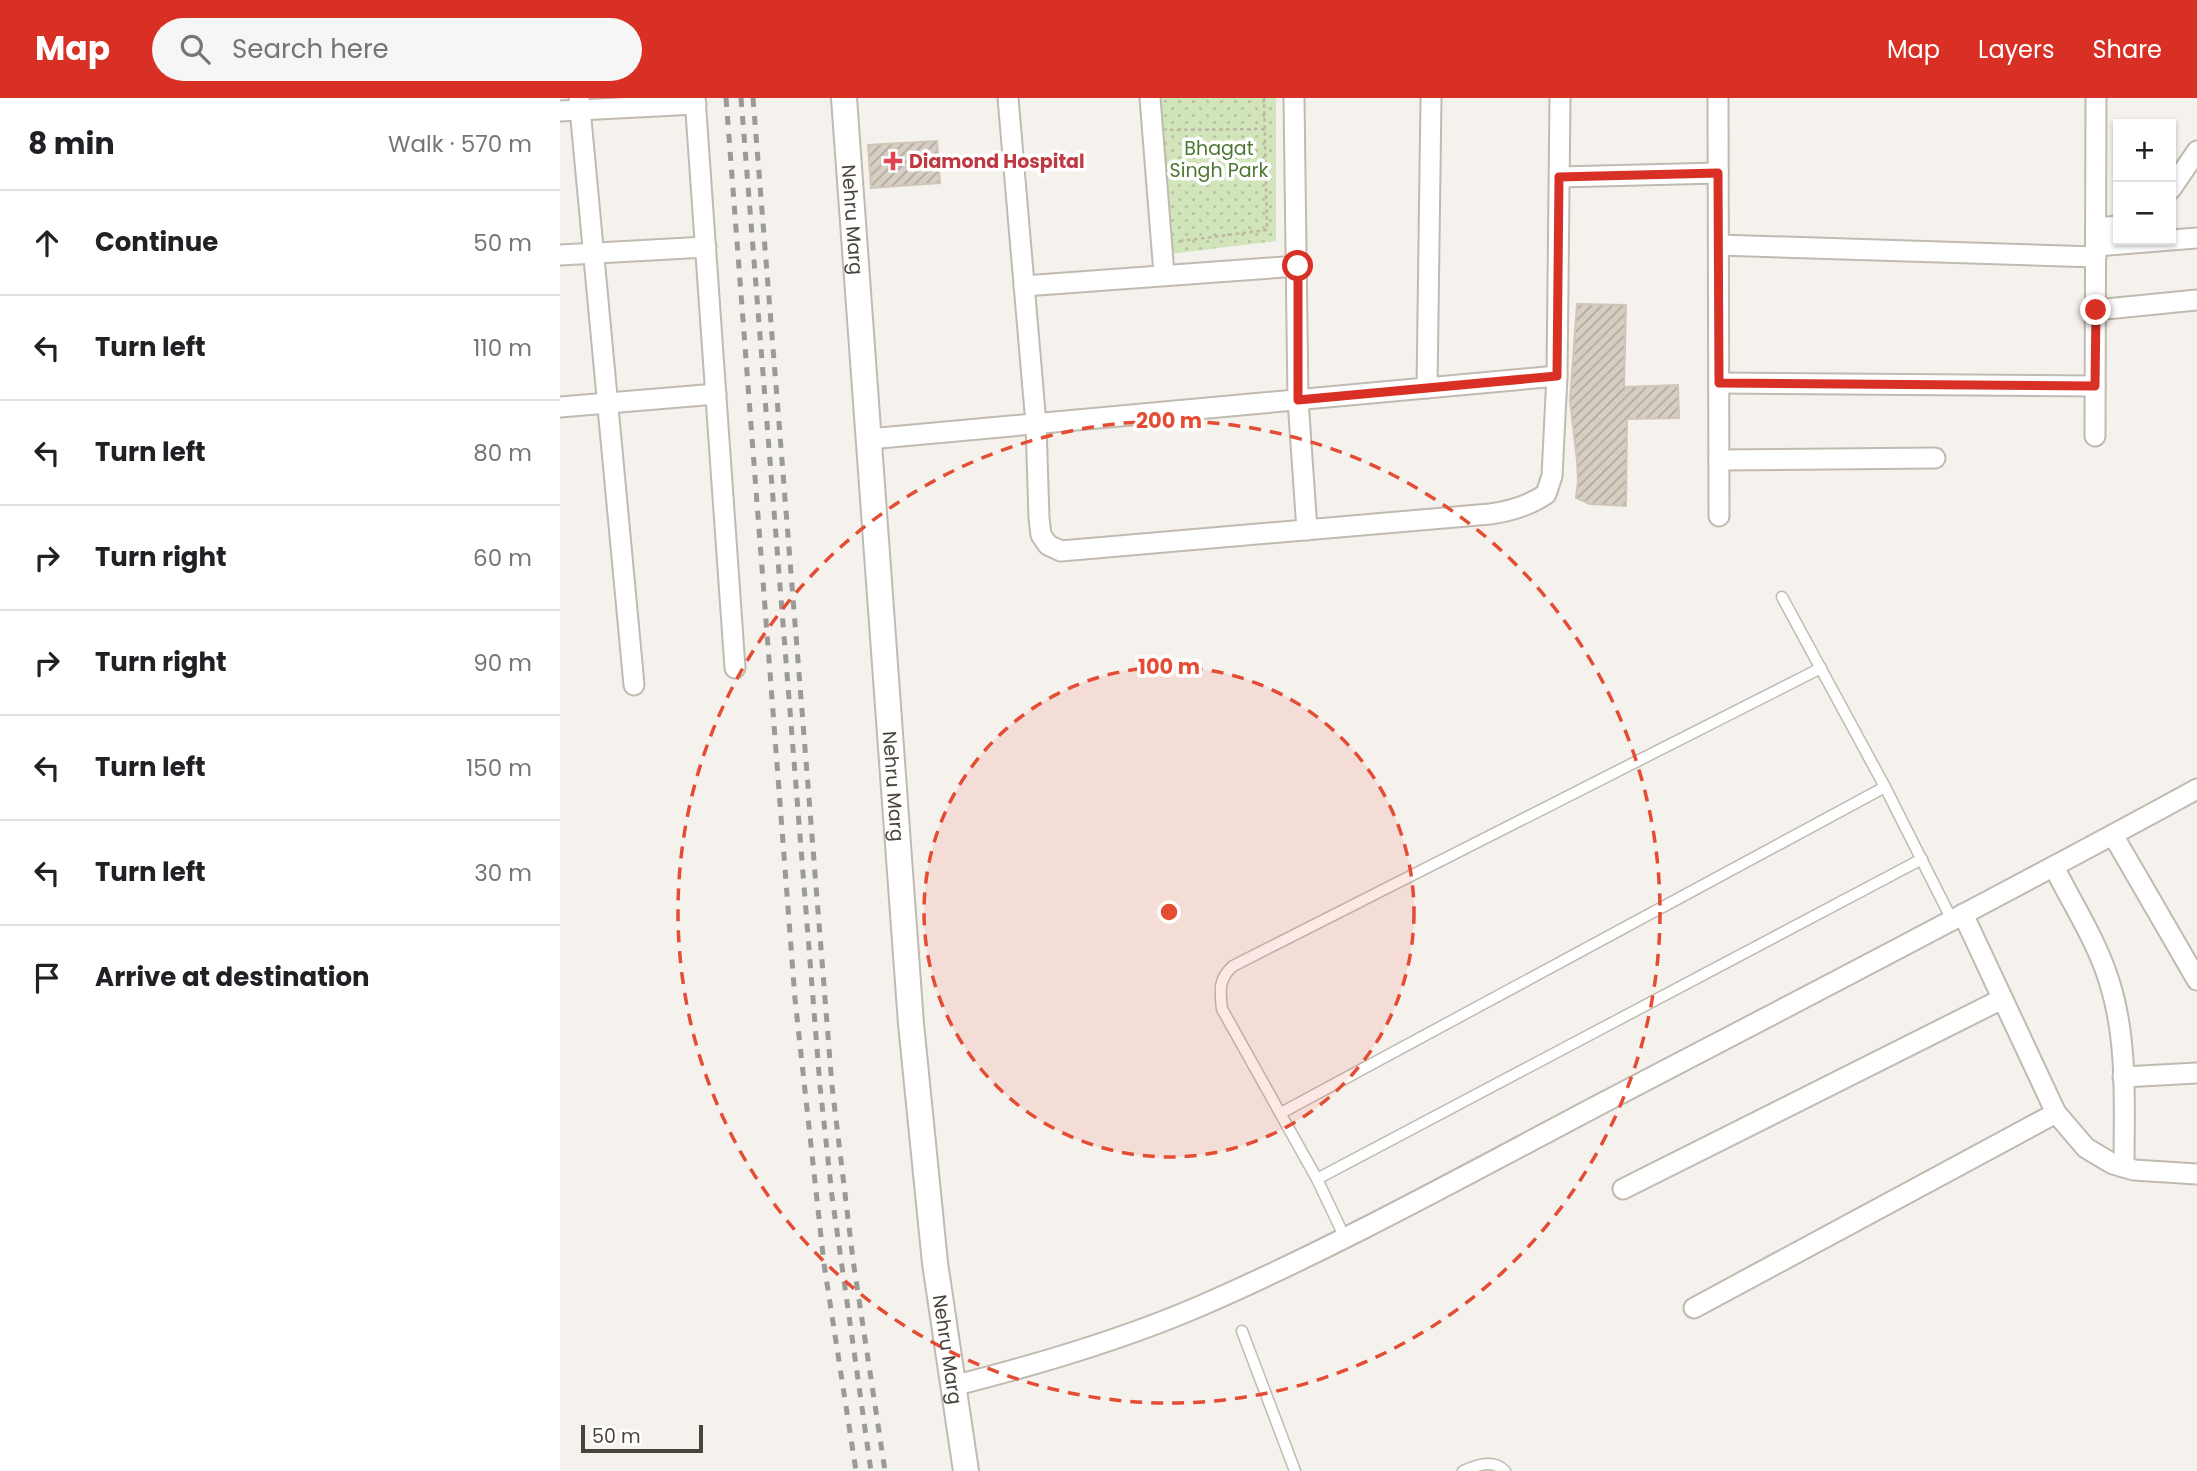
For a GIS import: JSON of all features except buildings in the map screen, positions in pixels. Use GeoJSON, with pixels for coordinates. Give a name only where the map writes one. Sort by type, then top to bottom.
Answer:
{"type":"FeatureCollection","features":[{"type":"Feature","properties":{"kind":"street","name":"Nehru Marg"},"geometry":{"type":"LineString","coordinates":[[844,98],[907,981],[932,1240],[967,1471]]}},
{"type":"Feature","properties":{"kind":"street"},"geometry":{"type":"LineString","coordinates":[[1008,98],[1036,424],[1041,536],[1048,545],[1061,551],[1490,514],[1532,504],[1546,494],[1552,476],[1557,376],[1560,98]]}},
{"type":"Feature","properties":{"kind":"street"},"geometry":{"type":"LineString","coordinates":[[1150,98],[1164,274]]}},
{"type":"Feature","properties":{"kind":"street"},"geometry":{"type":"LineString","coordinates":[[1294,98],[1298,400],[1307,530]]}},
{"type":"Feature","properties":{"kind":"street"},"geometry":{"type":"LineString","coordinates":[[1427,388],[1431,98]]}},
{"type":"Feature","properties":{"kind":"street"},"geometry":{"type":"LineString","coordinates":[[1718,98],[1719,516]]}},
{"type":"Feature","properties":{"kind":"street"},"geometry":{"type":"LineString","coordinates":[[2095,436],[2096,98]]}},
{"type":"Feature","properties":{"kind":"street"},"geometry":{"type":"LineString","coordinates":[[560,111],[580,104],[696,101],[735,668]]}},
{"type":"Feature","properties":{"kind":"street"},"geometry":{"type":"LineString","coordinates":[[580,104],[634,685]]}},
{"type":"Feature","properties":{"kind":"street"},"geometry":{"type":"LineString","coordinates":[[2176,182],[2197,151]]}},
{"type":"Feature","properties":{"kind":"street"},"geometry":{"type":"LineString","coordinates":[[1559,177],[1718,173]]}},
{"type":"Feature","properties":{"kind":"street"},"geometry":{"type":"LineString","coordinates":[[2096,244],[2113,230]]}},
{"type":"Feature","properties":{"kind":"street"},"geometry":{"type":"LineString","coordinates":[[1719,245],[2096,244],[2197,238]]}},
{"type":"Feature","properties":{"kind":"street"},"geometry":{"type":"LineString","coordinates":[[560,255],[706,247]]}},
{"type":"Feature","properties":{"kind":"street"},"geometry":{"type":"LineString","coordinates":[[1024,286],[1298,266]]}},
{"type":"Feature","properties":{"kind":"street"},"geometry":{"type":"LineString","coordinates":[[2096,310],[2197,300]]}},
{"type":"Feature","properties":{"kind":"street"},"geometry":{"type":"LineString","coordinates":[[869,439],[1557,376]]}},
{"type":"Feature","properties":{"kind":"street"},"geometry":{"type":"LineString","coordinates":[[1719,383],[2095,386]]}},
{"type":"Feature","properties":{"kind":"street"},"geometry":{"type":"LineString","coordinates":[[560,407],[716,394]]}},
{"type":"Feature","properties":{"kind":"street"},"geometry":{"type":"LineString","coordinates":[[1719,460],[1935,458]]}},
{"type":"Feature","properties":{"kind":"street"},"geometry":{"type":"LineString","coordinates":[[953,1386],[1054,1359],[1174,1316],[1345,1238],[1958,918],[2197,789]]}},
{"type":"Feature","properties":{"kind":"street"},"geometry":{"type":"LineString","coordinates":[[2113,835],[2197,980]]}},
{"type":"Feature","properties":{"kind":"street"},"geometry":{"type":"LineString","coordinates":[[2054,867],[2101,960],[2110,985],[2120,1039],[2123,1077],[2124,1167]]}},
{"type":"Feature","properties":{"kind":"street"},"geometry":{"type":"LineString","coordinates":[[1958,918],[2002,999],[2056,1113],[2086,1148],[2113,1164],[2124,1167],[2197,1174]]}},
{"type":"Feature","properties":{"kind":"street"},"geometry":{"type":"LineString","coordinates":[[1623,1189],[2002,999]]}},
{"type":"Feature","properties":{"kind":"street"},"geometry":{"type":"LineString","coordinates":[[2123,1077],[2197,1073]]}},
{"type":"Feature","properties":{"kind":"street"},"geometry":{"type":"LineString","coordinates":[[1694,1308],[2056,1113]]}},
{"type":"Feature","properties":{"kind":"lane"},"geometry":{"type":"LineString","coordinates":[[1782,597],[1922,859],[1958,918]]}},
{"type":"Feature","properties":{"kind":"lane"},"geometry":{"type":"LineString","coordinates":[[1345,1238],[1317,1179],[1222,1009],[1220,981],[1225,972],[1821,668]]}},
{"type":"Feature","properties":{"kind":"lane"},"geometry":{"type":"LineString","coordinates":[[1281,1113],[1885,787]]}},
{"type":"Feature","properties":{"kind":"lane"},"geometry":{"type":"LineString","coordinates":[[1317,1179],[1922,859]]}},
{"type":"Feature","properties":{"kind":"lane"},"geometry":{"type":"LineString","coordinates":[[1242,1332],[1295,1471]]}},
{"type":"Feature","properties":{"kind":"lane"},"geometry":{"type":"LineString","coordinates":[[1463,1471],[1490,1464],[1500,1466],[1505,1471]]}},
{"type":"Feature","properties":{"kind":"path"},"geometry":{"type":"LineString","coordinates":[[1179,230],[1180,242],[1267,230],[1264,98]]}},
{"type":"Feature","properties":{"kind":"path"},"geometry":{"type":"LineString","coordinates":[[1170,130],[1264,129]]}},
{"type":"Feature","properties":{"kind":"green space","name":"Bhagat Singh Park"},"geometry":{"type":"Polygon","coordinates":[[[1157,98],[1276,98],[1276,241],[1170,254],[1157,98]]]}},
{"type":"Feature","properties":{"kind":"railway"},"geometry":{"type":"LineString","coordinates":[[726,98],[795,999],[824,1264],[856,1471]]}},
{"type":"Feature","properties":{"kind":"railway"},"geometry":{"type":"LineString","coordinates":[[741,98],[820,1086],[832,1196],[871,1471]]}},
{"type":"Feature","properties":{"kind":"railway"},"geometry":{"type":"LineString","coordinates":[[753,98],[832,1086],[853,1260],[885,1471]]}},
{"type":"Feature","properties":{"kind":"place","name":"Diamond Hospital"},"geometry":{"type":"Point","coordinates":[893,161]}},
{"type":"Feature","properties":{"kind":"route"},"geometry":{"type":"LineString","coordinates":[[1298,266],[1298,400],[1557,376],[1559,177],[1718,173],[1719,383],[2095,386],[2096,310]]}}]}
